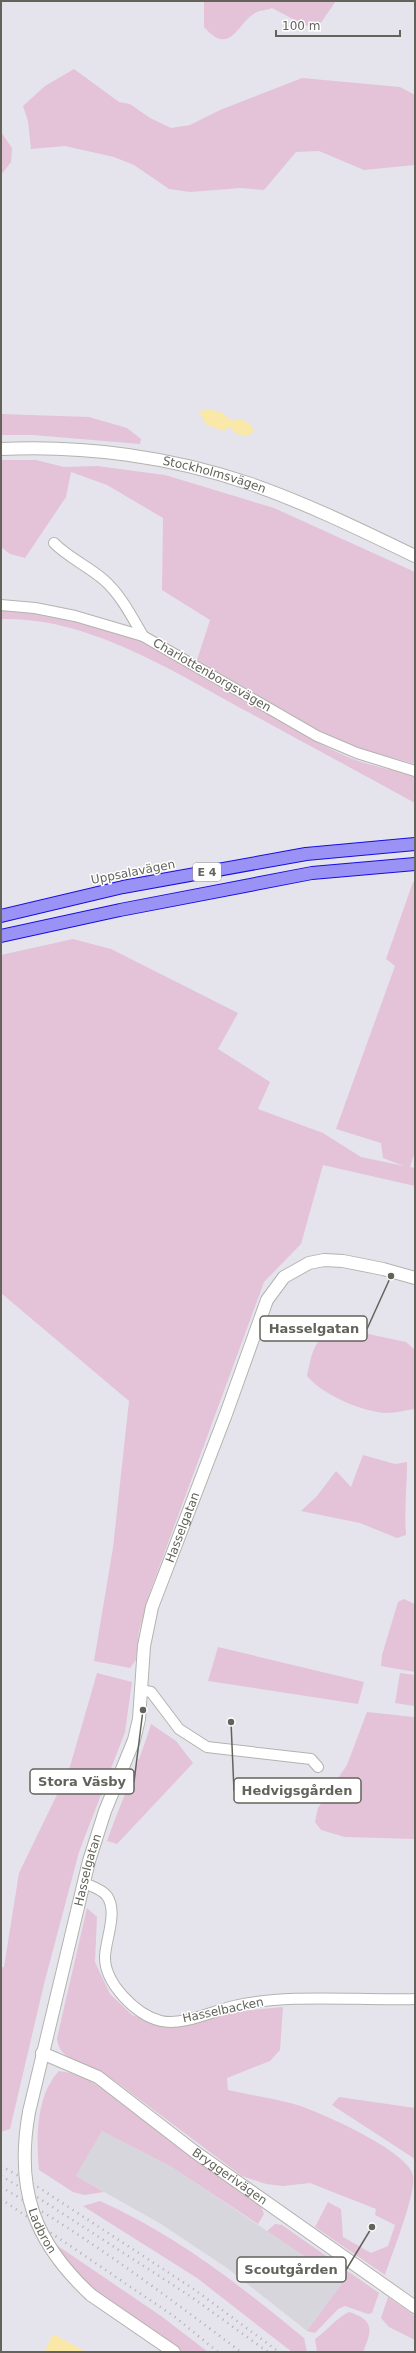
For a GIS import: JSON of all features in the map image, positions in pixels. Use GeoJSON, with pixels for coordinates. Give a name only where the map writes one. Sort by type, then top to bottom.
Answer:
{"type":"FeatureCollection","features":[{"type":"Feature","properties":{"kind":"highway","name":"Uppsalavägen"},"geometry":{"type":"LineString","coordinates":[[1,916],[123,887],[306,854],[415,844]]}},
{"type":"Feature","properties":{"kind":"highway","name":"E 4"},"geometry":{"type":"LineString","coordinates":[[1,936],[120,910],[312,873],[415,864]]}},
{"type":"Feature","properties":{"kind":"street","name":"Stockholmsvägen"},"geometry":{"type":"LineString","coordinates":[[1,449],[51,449],[116,454],[194,467],[251,484],[299,502],[415,556]]}},
{"type":"Feature","properties":{"kind":"street"},"geometry":{"type":"LineString","coordinates":[[54,543],[65,554],[104,580],[129,611],[143,636]]}},
{"type":"Feature","properties":{"kind":"street","name":"Charlottenborgsvägen"},"geometry":{"type":"LineString","coordinates":[[1,605],[35,608],[75,616],[143,636],[317,736],[356,753],[415,771]]}},
{"type":"Feature","properties":{"kind":"street","name":"Hasselgatan"},"geometry":{"type":"LineString","coordinates":[[42,2053],[84,1883],[105,1811],[134,1740],[139,1719],[144,1646],[152,1607],[267,1300],[276,1286],[296,1269],[324,1260],[343,1261],[383,1269],[415,1278]]}},
{"type":"Feature","properties":{"kind":"street"},"geometry":{"type":"LineString","coordinates":[[141,1690],[151,1692],[180,1729],[197,1742],[207,1746],[311,1759],[318,1767]]}},
{"type":"Feature","properties":{"kind":"street","name":"Hasselbacken"},"geometry":{"type":"LineString","coordinates":[[84,1883],[96,1888],[106,1896],[110,1903],[111,1911],[105,1957],[119,1993],[131,2005],[161,2021],[181,2020],[235,2006],[277,1999],[415,1999]]}},
{"type":"Feature","properties":{"kind":"street","name":"Ladbron"},"geometry":{"type":"LineString","coordinates":[[42,2053],[24,2143],[25,2174],[36,2219],[58,2261],[91,2295],[174,2352]]}},
{"type":"Feature","properties":{"kind":"street","name":"Bryggerivägen"},"geometry":{"type":"LineString","coordinates":[[42,2053],[98,2077],[189,2148],[415,2307]]}},
{"type":"Feature","properties":{"kind":"shaded area"},"geometry":{"type":"Polygon","coordinates":[[[204,1],[336,1],[320,24],[306,26],[272,8],[257,12],[250,17],[233,35],[227,39],[221,39],[213,36],[204,27],[204,1]]]}},
{"type":"Feature","properties":{"kind":"shaded area"},"geometry":{"type":"Polygon","coordinates":[[[74,69],[119,102],[130,104],[150,118],[171,128],[190,125],[220,110],[302,78],[400,87],[415,95],[415,165],[364,170],[319,151],[296,152],[264,190],[241,188],[190,192],[169,189],[134,165],[114,157],[65,146],[31,149],[28,121],[23,106],[45,86],[74,69]]]}},
{"type":"Feature","properties":{"kind":"shaded area"},"geometry":{"type":"Polygon","coordinates":[[[1,132],[12,148],[11,162],[1,175],[1,132]]]}},
{"type":"Feature","properties":{"kind":"shaded area"},"geometry":{"type":"Polygon","coordinates":[[[206,409],[221,412],[232,421],[239,419],[244,420],[254,429],[252,434],[243,436],[228,427],[224,431],[207,425],[199,413],[206,409]]]}},
{"type":"Feature","properties":{"kind":"shaded area"},"geometry":{"type":"Polygon","coordinates":[[[1,414],[89,417],[127,428],[141,439],[140,444],[33,435],[1,435],[1,414]]]}},
{"type":"Feature","properties":{"kind":"shaded area"},"geometry":{"type":"Polygon","coordinates":[[[1,460],[36,460],[64,467],[97,466],[165,475],[274,508],[415,572],[415,764],[364,750],[320,731],[197,660],[210,620],[162,590],[163,518],[107,485],[71,472],[66,497],[25,558],[10,554],[1,547],[1,460]]]}},
{"type":"Feature","properties":{"kind":"shaded area"},"geometry":{"type":"Polygon","coordinates":[[[15,609],[78,621],[109,629],[139,640],[166,653],[192,667],[294,730],[321,744],[356,760],[415,777],[415,803],[192,681],[130,650],[99,637],[66,627],[34,621],[1,619],[1,610],[15,609]]]}},
{"type":"Feature","properties":{"kind":"shaded area"},"geometry":{"type":"Polygon","coordinates":[[[413,882],[415,882],[415,1152],[410,1167],[415,1168],[415,1186],[323,1165],[301,1244],[264,1282],[150,1592],[139,1631],[136,1660],[130,1668],[94,1661],[113,1548],[129,1401],[1,1293],[1,955],[73,939],[111,949],[238,1013],[218,1049],[270,1082],[258,1109],[323,1133],[361,1157],[404,1166],[383,1158],[381,1143],[336,1129],[395,966],[386,959],[413,882]]]}},
{"type":"Feature","properties":{"kind":"shaded area"},"geometry":{"type":"Polygon","coordinates":[[[340,1328],[406,1342],[415,1350],[415,1409],[387,1413],[355,1406],[323,1390],[307,1376],[313,1352],[319,1341],[324,1336],[340,1328]]]}},
{"type":"Feature","properties":{"kind":"shaded area"},"geometry":{"type":"Polygon","coordinates":[[[363,1455],[395,1464],[407,1462],[405,1517],[406,1535],[397,1538],[360,1523],[301,1511],[317,1496],[336,1471],[351,1487],[363,1455]]]}},
{"type":"Feature","properties":{"kind":"shaded area"},"geometry":{"type":"Polygon","coordinates":[[[404,1599],[415,1604],[415,1672],[381,1666],[382,1655],[398,1602],[404,1599]]]}},
{"type":"Feature","properties":{"kind":"shaded area"},"geometry":{"type":"Polygon","coordinates":[[[218,1647],[364,1682],[358,1704],[208,1681],[218,1647]]]}},
{"type":"Feature","properties":{"kind":"shaded area"},"geometry":{"type":"Polygon","coordinates":[[[97,1673],[132,1682],[125,1732],[79,1852],[44,1984],[10,2129],[1,2132],[1,1967],[4,1967],[19,1873],[69,1770],[97,1673]]]}},
{"type":"Feature","properties":{"kind":"shaded area"},"geometry":{"type":"Polygon","coordinates":[[[400,1673],[415,1675],[414,1706],[395,1703],[400,1673]]]}},
{"type":"Feature","properties":{"kind":"shaded area"},"geometry":{"type":"Polygon","coordinates":[[[367,1712],[414,1717],[415,1714],[415,1839],[345,1837],[321,1830],[315,1822],[318,1808],[347,1765],[367,1712]]]}},
{"type":"Feature","properties":{"kind":"shaded area"},"geometry":{"type":"Polygon","coordinates":[[[151,1724],[176,1741],[193,1763],[117,1844],[107,1841],[141,1754],[151,1724]]]}},
{"type":"Feature","properties":{"kind":"shaded area"},"geometry":{"type":"Polygon","coordinates":[[[87,1908],[97,1917],[95,1962],[110,1994],[132,2015],[167,2026],[242,2011],[283,2007],[280,2050],[270,2061],[227,2078],[228,2090],[294,2104],[322,2114],[380,2144],[397,2155],[408,2166],[413,2176],[411,2196],[385,2275],[315,2227],[328,2202],[341,2209],[343,2237],[371,2253],[388,2246],[395,2225],[375,2215],[376,2209],[310,2183],[283,2186],[266,2184],[242,2176],[115,2081],[64,2054],[58,2045],[57,2038],[87,1908]]]}},
{"type":"Feature","properties":{"kind":"shaded area"},"geometry":{"type":"Polygon","coordinates":[[[59,2071],[77,2075],[101,2087],[261,2206],[264,2214],[258,2224],[170,2166],[102,2131],[76,2176],[104,2192],[84,2195],[73,2192],[39,2170],[39,2118],[46,2092],[51,2081],[59,2071]]]}},
{"type":"Feature","properties":{"kind":"shaded area"},"geometry":{"type":"Polygon","coordinates":[[[339,2097],[415,2108],[415,2159],[332,2105],[339,2097]]]}},
{"type":"Feature","properties":{"kind":"shaded area"},"geometry":{"type":"Polygon","coordinates":[[[102,2131],[170,2166],[343,2282],[307,2331],[227,2268],[161,2224],[76,2176],[102,2131]]]}},
{"type":"Feature","properties":{"kind":"shaded area"},"geometry":{"type":"Polygon","coordinates":[[[100,2201],[155,2229],[181,2245],[232,2281],[304,2338],[307,2352],[292,2352],[197,2278],[83,2206],[100,2201]]]}},
{"type":"Feature","properties":{"kind":"shaded area"},"geometry":{"type":"Polygon","coordinates":[[[275,2224],[282,2225],[379,2293],[372,2313],[368,2314],[345,2306],[338,2309],[315,2333],[307,2331],[343,2282],[267,2231],[275,2224]]]}},
{"type":"Feature","properties":{"kind":"shaded area"},"geometry":{"type":"Polygon","coordinates":[[[55,2244],[161,2316],[208,2352],[182,2352],[95,2292],[73,2272],[55,2244]]]}},
{"type":"Feature","properties":{"kind":"shaded area"},"geometry":{"type":"Polygon","coordinates":[[[388,2297],[415,2316],[415,2340],[389,2327],[381,2318],[388,2297]]]}},
{"type":"Feature","properties":{"kind":"shaded area"},"geometry":{"type":"Polygon","coordinates":[[[349,2312],[363,2319],[369,2327],[368,2338],[363,2352],[317,2352],[315,2339],[349,2312]]]}},
{"type":"Feature","properties":{"kind":"shaded area"},"geometry":{"type":"Polygon","coordinates":[[[55,2335],[86,2352],[45,2352],[51,2337],[55,2335]]]}},
{"type":"Feature","properties":{"kind":"railway"},"geometry":{"type":"LineString","coordinates":[[1,2166],[38,2187],[195,2290],[279,2352]]}},
{"type":"Feature","properties":{"kind":"railway"},"geometry":{"type":"LineString","coordinates":[[1,2176],[34,2195],[190,2296],[268,2352]]}},
{"type":"Feature","properties":{"kind":"railway"},"geometry":{"type":"LineString","coordinates":[[1,2187],[94,2245],[241,2352]]}},
{"type":"Feature","properties":{"kind":"railway"},"geometry":{"type":"LineString","coordinates":[[1,2199],[175,2317],[218,2352]]}},
{"type":"Feature","properties":{"kind":"place","name":"Hasselgatan"},"geometry":{"type":"Point","coordinates":[391,1276]}},
{"type":"Feature","properties":{"kind":"place","name":"Stora Väsby"},"geometry":{"type":"Point","coordinates":[143,1710]}},
{"type":"Feature","properties":{"kind":"place","name":"Hedvigsgården"},"geometry":{"type":"Point","coordinates":[231,1722]}},
{"type":"Feature","properties":{"kind":"place","name":"Scoutgården"},"geometry":{"type":"Point","coordinates":[372,2227]}}]}
